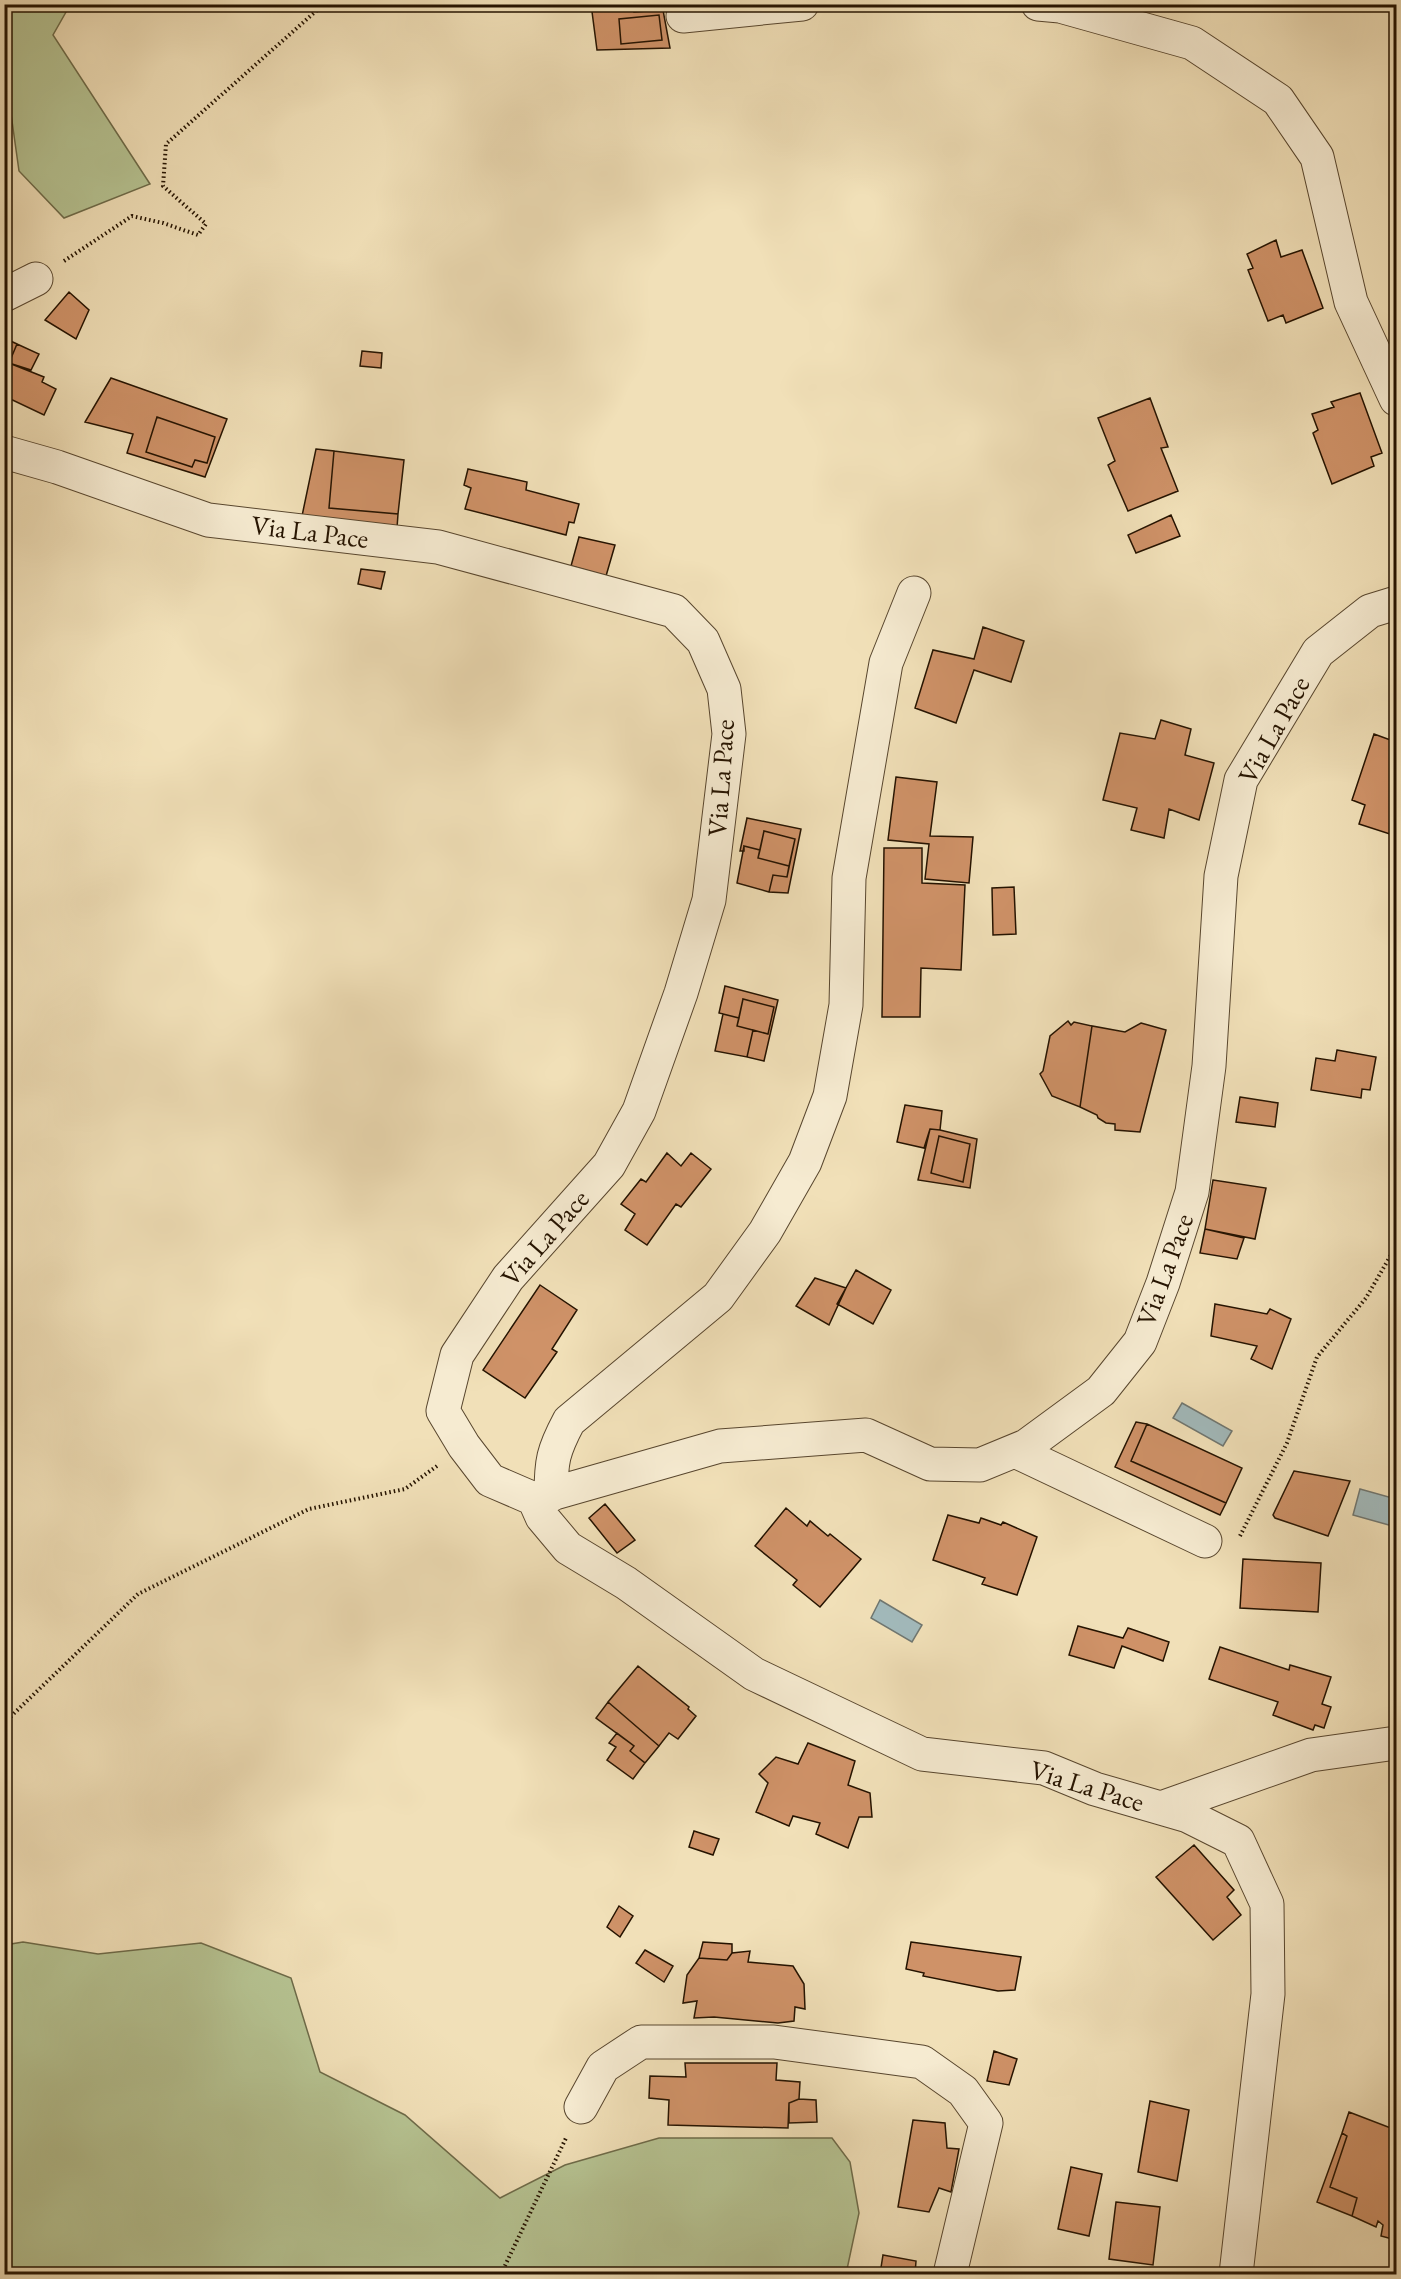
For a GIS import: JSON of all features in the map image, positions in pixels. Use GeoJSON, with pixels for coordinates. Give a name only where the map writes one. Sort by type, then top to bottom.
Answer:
{"type":"FeatureCollection","features":[{"type":"Feature","properties":{"kind":"street"},"geometry":{"type":"LineString","coordinates":[[684,16],[802,4]]}},
{"type":"Feature","properties":{"kind":"street"},"geometry":{"type":"LineString","coordinates":[[1038,4],[1060,6],[1192,43],[1278,100],[1317,157],[1351,302],[1396,399]]}},
{"type":"Feature","properties":{"kind":"street"},"geometry":{"type":"LineString","coordinates":[[4,294],[36,279]]}},
{"type":"Feature","properties":{"kind":"street","name":"Via La Pace"},"geometry":{"type":"LineString","coordinates":[[4,452],[57,466],[208,520],[438,548],[674,611],[704,641],[724,689],[729,734],[709,900],[681,993],[639,1111],[609,1165],[508,1278],[457,1355],[443,1411],[464,1446],[490,1480],[543,1497],[720,1446],[866,1436],[930,1464],[980,1465],[1026,1446],[1101,1391],[1140,1342],[1163,1283],[1192,1192],[1209,1066],[1221,876],[1241,780],[1318,652],[1370,611],[1396,603]]}},
{"type":"Feature","properties":{"kind":"street"},"geometry":{"type":"LineString","coordinates":[[543,1497],[551,1474],[555,1448],[569,1421],[718,1297],[765,1232],[805,1162],[830,1096],[846,1005],[849,878],[886,663],[914,593]]}},
{"type":"Feature","properties":{"kind":"street"},"geometry":{"type":"LineString","coordinates":[[1015,1450],[1205,1541]]}},
{"type":"Feature","properties":{"kind":"street","name":"Via La Pace"},"geometry":{"type":"LineString","coordinates":[[543,1497],[543,1517],[568,1548],[626,1583],[754,1674],[922,1754],[1044,1768],[1095,1789],[1188,1816],[1238,1841],[1267,1904],[1268,1994],[1236,2274]]}},
{"type":"Feature","properties":{"kind":"street"},"geometry":{"type":"LineString","coordinates":[[1161,1808],[1311,1755],[1396,1743]]}},
{"type":"Feature","properties":{"kind":"street"},"geometry":{"type":"LineString","coordinates":[[580,2108],[603,2067],[641,2042],[774,2042],[922,2062],[963,2091],[986,2123],[950,2274]]}},
{"type":"Feature","properties":{"kind":"path"},"geometry":{"type":"LineString","coordinates":[[36,279],[132,216],[163,223],[198,235],[206,224],[163,186],[166,144],[324,4]]}},
{"type":"Feature","properties":{"kind":"path"},"geometry":{"type":"LineString","coordinates":[[1205,1541],[1242,1535],[1287,1443],[1317,1357],[1366,1298],[1395,1248],[1396,1225]]}},
{"type":"Feature","properties":{"kind":"path"},"geometry":{"type":"LineString","coordinates":[[4,1723],[138,1594],[309,1509],[405,1490],[464,1446]]}},
{"type":"Feature","properties":{"kind":"path"},"geometry":{"type":"LineString","coordinates":[[501,2274],[580,2108]]}},
{"type":"Feature","properties":{"kind":"green space"},"geometry":{"type":"Polygon","coordinates":[[[11,5],[70,5],[53,35],[150,184],[64,218],[19,171],[4,64],[11,5]]]}},
{"type":"Feature","properties":{"kind":"green space"},"geometry":{"type":"Polygon","coordinates":[[[23,1942],[98,1954],[201,1943],[291,1978],[320,2072],[405,2115],[500,2198],[565,2165],[659,2138],[832,2138],[850,2162],[859,2213],[846,2274],[5,2274],[5,1945],[23,1942]]]}},
{"type":"Feature","properties":{"kind":"water"},"geometry":{"type":"Polygon","coordinates":[[[1182,1403],[1232,1431],[1223,1446],[1173,1418],[1182,1403]]]}},
{"type":"Feature","properties":{"kind":"water"},"geometry":{"type":"Polygon","coordinates":[[[1360,1489],[1396,1499],[1396,1527],[1353,1515],[1360,1489]]]}},
{"type":"Feature","properties":{"kind":"water"},"geometry":{"type":"Polygon","coordinates":[[[880,1600],[922,1625],[912,1642],[871,1618],[880,1600]]]}},
{"type":"Feature","properties":{"kind":"building"},"geometry":{"type":"Polygon","coordinates":[[[591,4],[633,4],[634,12],[663,10],[670,48],[597,50],[591,4]],[[659,15],[619,19],[621,44],[662,40],[659,15]]]}},
{"type":"Feature","properties":{"kind":"building"},"geometry":{"type":"Polygon","coordinates":[[[659,15],[662,40],[621,44],[619,19],[659,15]]]}},
{"type":"Feature","properties":{"kind":"building"},"geometry":{"type":"Polygon","coordinates":[[[1276,240],[1281,257],[1302,250],[1323,308],[1286,323],[1283,315],[1268,321],[1248,270],[1253,268],[1247,254],[1276,240]]]}},
{"type":"Feature","properties":{"kind":"building"},"geometry":{"type":"Polygon","coordinates":[[[69,292],[89,310],[76,339],[45,320],[69,292]]]}},
{"type":"Feature","properties":{"kind":"building"},"geometry":{"type":"Polygon","coordinates":[[[4,338],[17,344],[9,363],[44,377],[42,382],[56,389],[44,415],[4,396],[4,338]]]}},
{"type":"Feature","properties":{"kind":"building"},"geometry":{"type":"Polygon","coordinates":[[[17,344],[39,354],[31,370],[9,363],[17,344]]]}},
{"type":"Feature","properties":{"kind":"building"},"geometry":{"type":"Polygon","coordinates":[[[362,351],[382,353],[381,368],[360,366],[362,351]]]}},
{"type":"Feature","properties":{"kind":"building"},"geometry":{"type":"Polygon","coordinates":[[[111,378],[227,419],[205,477],[127,453],[133,434],[85,422],[111,378]],[[157,417],[146,452],[192,467],[195,460],[207,463],[215,437],[157,417]]]}},
{"type":"Feature","properties":{"kind":"building"},"geometry":{"type":"Polygon","coordinates":[[[1360,393],[1382,453],[1371,457],[1374,466],[1332,484],[1313,433],[1318,430],[1312,414],[1334,407],[1331,402],[1360,393]]]}},
{"type":"Feature","properties":{"kind":"building"},"geometry":{"type":"Polygon","coordinates":[[[1150,398],[1168,447],[1161,448],[1178,491],[1128,511],[1108,465],[1115,461],[1098,418],[1150,398]]]}},
{"type":"Feature","properties":{"kind":"building"},"geometry":{"type":"Polygon","coordinates":[[[157,417],[215,437],[207,463],[195,460],[192,467],[146,452],[157,417]]]}},
{"type":"Feature","properties":{"kind":"building"},"geometry":{"type":"Polygon","coordinates":[[[316,449],[334,451],[329,508],[398,514],[397,528],[302,516],[316,449]]]}},
{"type":"Feature","properties":{"kind":"building"},"geometry":{"type":"Polygon","coordinates":[[[334,451],[404,460],[398,514],[329,508],[334,451]]]}},
{"type":"Feature","properties":{"kind":"building"},"geometry":{"type":"Polygon","coordinates":[[[468,469],[527,482],[526,490],[579,504],[574,523],[569,522],[566,535],[465,509],[471,488],[464,485],[468,469]]]}},
{"type":"Feature","properties":{"kind":"building"},"geometry":{"type":"Polygon","coordinates":[[[1171,515],[1180,536],[1136,553],[1128,535],[1171,515]]]}},
{"type":"Feature","properties":{"kind":"building"},"geometry":{"type":"Polygon","coordinates":[[[579,537],[615,545],[606,576],[571,566],[579,537]]]}},
{"type":"Feature","properties":{"kind":"building"},"geometry":{"type":"Polygon","coordinates":[[[361,569],[385,572],[381,589],[358,584],[361,569]]]}},
{"type":"Feature","properties":{"kind":"building"},"geometry":{"type":"Polygon","coordinates":[[[983,627],[1024,641],[1011,682],[974,670],[956,723],[915,708],[933,650],[974,659],[983,627]]]}},
{"type":"Feature","properties":{"kind":"building"},"geometry":{"type":"Polygon","coordinates":[[[1161,720],[1191,729],[1185,755],[1214,763],[1199,820],[1169,809],[1164,838],[1131,830],[1137,808],[1103,800],[1120,733],[1155,739],[1161,720]]]}},
{"type":"Feature","properties":{"kind":"building"},"geometry":{"type":"Polygon","coordinates":[[[1374,734],[1396,742],[1396,836],[1359,824],[1365,805],[1352,800],[1374,734]]]}},
{"type":"Feature","properties":{"kind":"building"},"geometry":{"type":"Polygon","coordinates":[[[896,777],[937,782],[930,836],[973,837],[969,883],[925,879],[929,844],[888,840],[896,777]]]}},
{"type":"Feature","properties":{"kind":"building"},"geometry":{"type":"Polygon","coordinates":[[[747,818],[801,829],[788,893],[769,892],[773,875],[787,877],[795,839],[764,831],[760,850],[744,846],[744,851],[740,851],[747,818]]]}},
{"type":"Feature","properties":{"kind":"building"},"geometry":{"type":"Polygon","coordinates":[[[764,831],[795,839],[789,866],[758,858],[764,831]]]}},
{"type":"Feature","properties":{"kind":"building"},"geometry":{"type":"Polygon","coordinates":[[[744,846],[760,850],[758,858],[789,866],[787,877],[773,875],[769,892],[737,883],[744,846]]]}},
{"type":"Feature","properties":{"kind":"building"},"geometry":{"type":"Polygon","coordinates":[[[884,848],[922,848],[922,883],[965,885],[961,970],[921,968],[920,1017],[882,1017],[884,848]]]}},
{"type":"Feature","properties":{"kind":"building"},"geometry":{"type":"Polygon","coordinates":[[[1014,887],[1016,934],[993,935],[992,888],[1014,887]]]}},
{"type":"Feature","properties":{"kind":"building"},"geometry":{"type":"Polygon","coordinates":[[[725,986],[778,1000],[764,1061],[747,1057],[753,1030],[768,1034],[774,1007],[743,999],[739,1018],[719,1013],[725,986]]]}},
{"type":"Feature","properties":{"kind":"building"},"geometry":{"type":"Polygon","coordinates":[[[743,999],[774,1007],[768,1034],[737,1026],[743,999]]]}},
{"type":"Feature","properties":{"kind":"building"},"geometry":{"type":"Polygon","coordinates":[[[723,1014],[739,1018],[737,1026],[753,1030],[747,1057],[715,1051],[723,1014]]]}},
{"type":"Feature","properties":{"kind":"building"},"geometry":{"type":"Polygon","coordinates":[[[1068,1021],[1071,1025],[1074,1022],[1092,1026],[1080,1107],[1052,1096],[1040,1074],[1043,1071],[1050,1036],[1068,1021]]]}},
{"type":"Feature","properties":{"kind":"building"},"geometry":{"type":"Polygon","coordinates":[[[1141,1023],[1166,1030],[1140,1132],[1115,1130],[1115,1124],[1106,1123],[1097,1115],[1080,1107],[1092,1026],[1125,1032],[1141,1023]]]}},
{"type":"Feature","properties":{"kind":"building"},"geometry":{"type":"Polygon","coordinates":[[[1337,1050],[1376,1057],[1370,1090],[1362,1089],[1361,1098],[1311,1090],[1316,1058],[1335,1061],[1337,1050]]]}},
{"type":"Feature","properties":{"kind":"building"},"geometry":{"type":"Polygon","coordinates":[[[1240,1097],[1278,1103],[1275,1127],[1236,1122],[1240,1097]]]}},
{"type":"Feature","properties":{"kind":"building"},"geometry":{"type":"Polygon","coordinates":[[[905,1105],[942,1111],[940,1130],[930,1129],[924,1148],[897,1142],[905,1105]]]}},
{"type":"Feature","properties":{"kind":"building"},"geometry":{"type":"Polygon","coordinates":[[[930,1129],[977,1139],[970,1188],[918,1180],[930,1129]],[[939,1136],[931,1173],[963,1182],[970,1144],[939,1136]]]}},
{"type":"Feature","properties":{"kind":"building"},"geometry":{"type":"Polygon","coordinates":[[[939,1136],[970,1144],[963,1182],[931,1173],[939,1136]]]}},
{"type":"Feature","properties":{"kind":"building"},"geometry":{"type":"Polygon","coordinates":[[[667,1153],[681,1166],[691,1153],[711,1169],[681,1207],[676,1204],[647,1245],[625,1230],[635,1214],[621,1204],[641,1179],[646,1182],[667,1153]]]}},
{"type":"Feature","properties":{"kind":"building"},"geometry":{"type":"Polygon","coordinates":[[[1213,1180],[1266,1188],[1255,1239],[1205,1229],[1213,1180]]]}},
{"type":"Feature","properties":{"kind":"building"},"geometry":{"type":"Polygon","coordinates":[[[1205,1229],[1244,1238],[1237,1259],[1200,1253],[1205,1229]]]}},
{"type":"Feature","properties":{"kind":"building"},"geometry":{"type":"Polygon","coordinates":[[[856,1270],[891,1290],[873,1324],[837,1304],[856,1270]]]}},
{"type":"Feature","properties":{"kind":"building"},"geometry":{"type":"Polygon","coordinates":[[[815,1278],[846,1288],[829,1325],[796,1306],[815,1278]]]}},
{"type":"Feature","properties":{"kind":"building"},"geometry":{"type":"Polygon","coordinates":[[[540,1285],[577,1310],[552,1349],[557,1352],[525,1398],[483,1370],[540,1285]]]}},
{"type":"Feature","properties":{"kind":"building"},"geometry":{"type":"Polygon","coordinates":[[[1215,1304],[1267,1314],[1270,1309],[1291,1319],[1272,1369],[1251,1359],[1257,1346],[1211,1336],[1215,1304]]]}},
{"type":"Feature","properties":{"kind":"building"},"geometry":{"type":"Polygon","coordinates":[[[1136,1422],[1147,1424],[1131,1461],[1226,1503],[1220,1515],[1115,1467],[1136,1422]]]}},
{"type":"Feature","properties":{"kind":"building"},"geometry":{"type":"Polygon","coordinates":[[[1147,1424],[1242,1468],[1226,1503],[1131,1461],[1147,1424]]]}},
{"type":"Feature","properties":{"kind":"building"},"geometry":{"type":"Polygon","coordinates":[[[1294,1471],[1350,1481],[1328,1536],[1275,1518],[1273,1515],[1294,1471]]]}},
{"type":"Feature","properties":{"kind":"building"},"geometry":{"type":"Polygon","coordinates":[[[605,1504],[635,1540],[617,1553],[589,1518],[605,1504]]]}},
{"type":"Feature","properties":{"kind":"building"},"geometry":{"type":"Polygon","coordinates":[[[786,1508],[807,1526],[810,1521],[828,1536],[830,1534],[861,1559],[820,1607],[793,1585],[797,1580],[755,1546],[786,1508]]]}},
{"type":"Feature","properties":{"kind":"building"},"geometry":{"type":"Polygon","coordinates":[[[948,1515],[979,1523],[981,1518],[1001,1525],[1003,1522],[1037,1537],[1017,1595],[982,1584],[985,1578],[933,1560],[948,1515]]]}},
{"type":"Feature","properties":{"kind":"building"},"geometry":{"type":"Polygon","coordinates":[[[1243,1559],[1321,1563],[1318,1612],[1240,1608],[1243,1559]]]}},
{"type":"Feature","properties":{"kind":"building"},"geometry":{"type":"Polygon","coordinates":[[[1078,1626],[1123,1638],[1128,1628],[1169,1642],[1163,1661],[1122,1646],[1114,1668],[1069,1655],[1078,1626]]]}},
{"type":"Feature","properties":{"kind":"building"},"geometry":{"type":"Polygon","coordinates":[[[1220,1647],[1289,1670],[1290,1665],[1331,1677],[1322,1704],[1331,1707],[1324,1728],[1315,1725],[1313,1730],[1273,1715],[1278,1702],[1209,1679],[1220,1647]]]}},
{"type":"Feature","properties":{"kind":"building"},"geometry":{"type":"Polygon","coordinates":[[[638,1666],[689,1707],[688,1709],[696,1716],[678,1739],[669,1733],[659,1746],[608,1702],[638,1666]]]}},
{"type":"Feature","properties":{"kind":"building"},"geometry":{"type":"Polygon","coordinates":[[[608,1702],[659,1746],[645,1763],[630,1751],[634,1746],[596,1718],[608,1702]]]}},
{"type":"Feature","properties":{"kind":"building"},"geometry":{"type":"Polygon","coordinates":[[[617,1733],[634,1746],[630,1751],[645,1763],[633,1779],[607,1760],[616,1747],[609,1743],[617,1733]]]}},
{"type":"Feature","properties":{"kind":"building"},"geometry":{"type":"Polygon","coordinates":[[[808,1743],[855,1761],[848,1785],[870,1793],[872,1817],[859,1817],[848,1848],[816,1834],[820,1823],[793,1816],[789,1826],[756,1812],[768,1783],[759,1774],[776,1757],[798,1764],[808,1743]]]}},
{"type":"Feature","properties":{"kind":"building"},"geometry":{"type":"Polygon","coordinates":[[[694,1831],[719,1839],[713,1855],[689,1847],[694,1831]]]}},
{"type":"Feature","properties":{"kind":"building"},"geometry":{"type":"Polygon","coordinates":[[[1194,1845],[1234,1890],[1227,1897],[1241,1915],[1213,1940],[1156,1877],[1194,1845]]]}},
{"type":"Feature","properties":{"kind":"building"},"geometry":{"type":"Polygon","coordinates":[[[619,1906],[633,1916],[620,1937],[607,1927],[619,1906]]]}},
{"type":"Feature","properties":{"kind":"building"},"geometry":{"type":"Polygon","coordinates":[[[703,1942],[732,1944],[732,1953],[727,1960],[699,1958],[703,1942]]]}},
{"type":"Feature","properties":{"kind":"building"},"geometry":{"type":"Polygon","coordinates":[[[911,1942],[1021,1957],[1015,1990],[998,1991],[923,1976],[924,1973],[906,1969],[911,1942]]]}},
{"type":"Feature","properties":{"kind":"building"},"geometry":{"type":"Polygon","coordinates":[[[645,1950],[673,1966],[664,1982],[636,1963],[645,1950]]]}},
{"type":"Feature","properties":{"kind":"building"},"geometry":{"type":"Polygon","coordinates":[[[750,1951],[748,1962],[793,1966],[804,1984],[805,2009],[795,2007],[794,2021],[778,2023],[714,2017],[694,2018],[697,2001],[683,2003],[687,1975],[699,1958],[727,1960],[732,1953],[750,1951]]]}},
{"type":"Feature","properties":{"kind":"building"},"geometry":{"type":"Polygon","coordinates":[[[994,2051],[1017,2059],[1009,2085],[987,2081],[994,2051]]]}},
{"type":"Feature","properties":{"kind":"building"},"geometry":{"type":"Polygon","coordinates":[[[685,2063],[777,2063],[776,2080],[800,2082],[799,2099],[789,2103],[788,2128],[668,2125],[669,2100],[649,2098],[650,2076],[686,2077],[685,2063]]]}},
{"type":"Feature","properties":{"kind":"building"},"geometry":{"type":"Polygon","coordinates":[[[799,2099],[816,2100],[817,2122],[789,2123],[789,2103],[799,2099]]]}},
{"type":"Feature","properties":{"kind":"building"},"geometry":{"type":"Polygon","coordinates":[[[1150,2101],[1189,2110],[1177,2181],[1138,2172],[1150,2101]]]}},
{"type":"Feature","properties":{"kind":"building"},"geometry":{"type":"Polygon","coordinates":[[[1349,2112],[1396,2130],[1396,2159],[1390,2179],[1396,2181],[1396,2240],[1381,2236],[1383,2225],[1378,2221],[1376,2227],[1352,2216],[1357,2198],[1330,2187],[1347,2136],[1342,2133],[1349,2112]]]}},
{"type":"Feature","properties":{"kind":"building"},"geometry":{"type":"Polygon","coordinates":[[[913,2120],[945,2123],[947,2148],[959,2149],[951,2192],[939,2188],[929,2212],[898,2207],[913,2120]]]}},
{"type":"Feature","properties":{"kind":"building"},"geometry":{"type":"Polygon","coordinates":[[[1342,2133],[1347,2136],[1330,2187],[1357,2198],[1352,2216],[1317,2202],[1342,2133]]]}},
{"type":"Feature","properties":{"kind":"building"},"geometry":{"type":"Polygon","coordinates":[[[1071,2167],[1102,2174],[1089,2236],[1058,2229],[1071,2167]]]}},
{"type":"Feature","properties":{"kind":"building"},"geometry":{"type":"Polygon","coordinates":[[[1116,2202],[1160,2207],[1153,2265],[1109,2259],[1116,2202]]]}},
{"type":"Feature","properties":{"kind":"building"},"geometry":{"type":"Polygon","coordinates":[[[883,2255],[916,2261],[915,2274],[880,2274],[883,2255]]]}}]}
